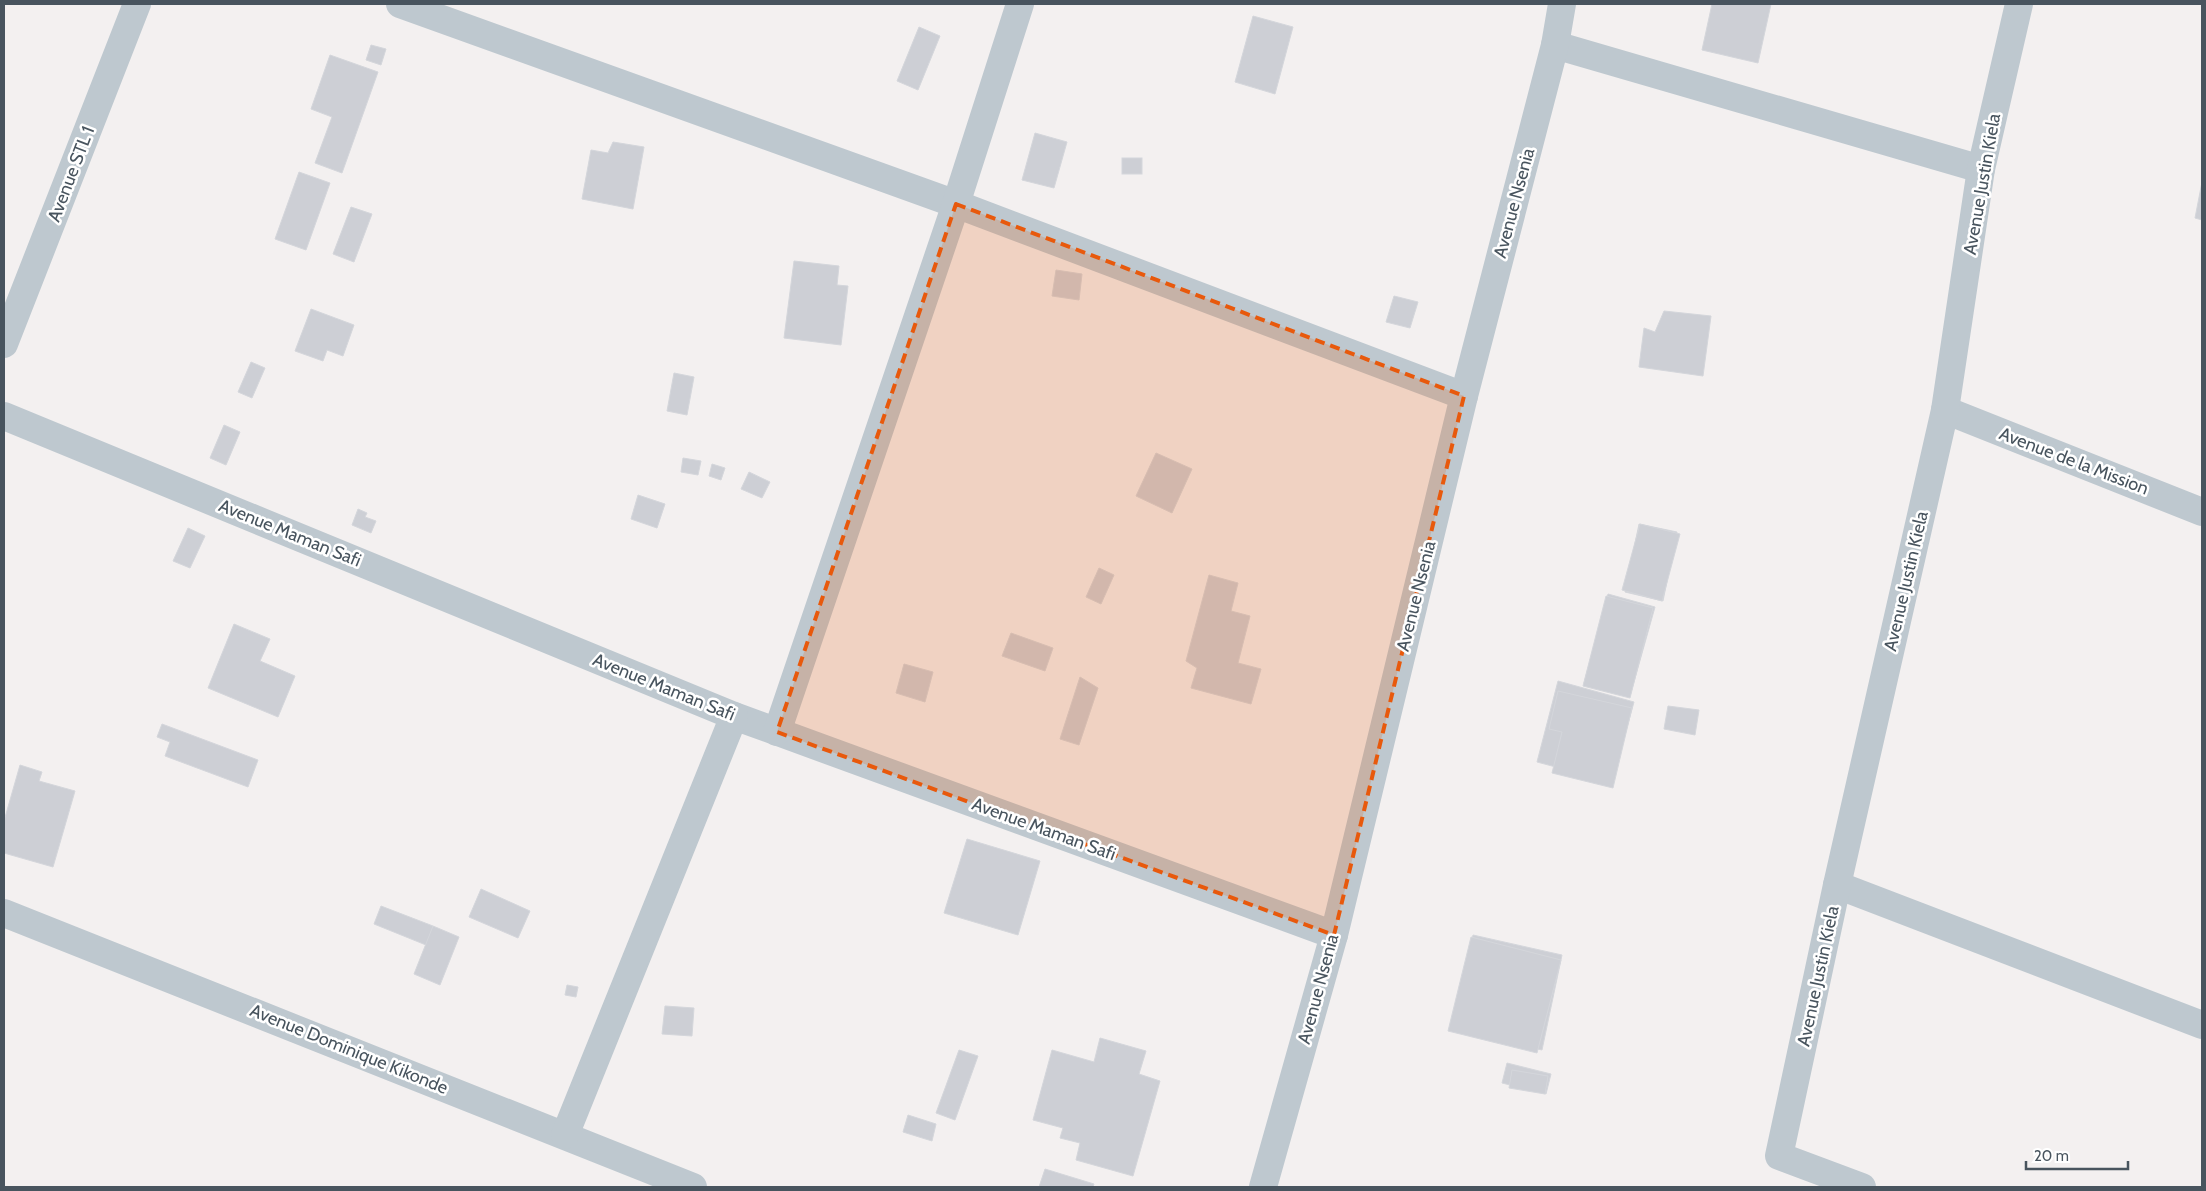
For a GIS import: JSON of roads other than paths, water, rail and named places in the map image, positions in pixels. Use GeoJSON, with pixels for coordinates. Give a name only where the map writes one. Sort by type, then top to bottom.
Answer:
{"type":"FeatureCollection","features":[{"type":"Feature","properties":{"kind":"street","name":"Avenue STL 1"},"geometry":{"type":"LineString","coordinates":[[4,344],[137,4]]}},
{"type":"Feature","properties":{"kind":"street"},"geometry":{"type":"LineString","coordinates":[[400,4],[956,204],[1464,396]]}},
{"type":"Feature","properties":{"kind":"street"},"geometry":{"type":"LineString","coordinates":[[777,732],[956,204],[1020,4]]}},
{"type":"Feature","properties":{"kind":"street","name":"Avenue Nsenia"},"geometry":{"type":"LineString","coordinates":[[1264,1187],[1334,935],[1464,396],[1555,45],[1562,4]]}},
{"type":"Feature","properties":{"kind":"street","name":"Avenue Justin Kiela"},"geometry":{"type":"LineString","coordinates":[[1862,1187],[1779,1156],[1837,885],[1945,410],[1981,169],[2020,4]]}},
{"type":"Feature","properties":{"kind":"street"},"geometry":{"type":"LineString","coordinates":[[1555,45],[1981,169]]}},
{"type":"Feature","properties":{"kind":"street","name":"Avenue de la Mission"},"geometry":{"type":"LineString","coordinates":[[1945,410],[2202,512]]}},
{"type":"Feature","properties":{"kind":"street","name":"Avenue Maman Safi"},"geometry":{"type":"LineString","coordinates":[[4,416],[734,716],[1334,935]]}},
{"type":"Feature","properties":{"kind":"street"},"geometry":{"type":"LineString","coordinates":[[565,1135],[734,716]]}},
{"type":"Feature","properties":{"kind":"street"},"geometry":{"type":"LineString","coordinates":[[1837,885],[2202,1025]]}},
{"type":"Feature","properties":{"kind":"street","name":"Avenue Dominique Kikonde"},"geometry":{"type":"LineString","coordinates":[[4,913],[693,1187]]}}]}
